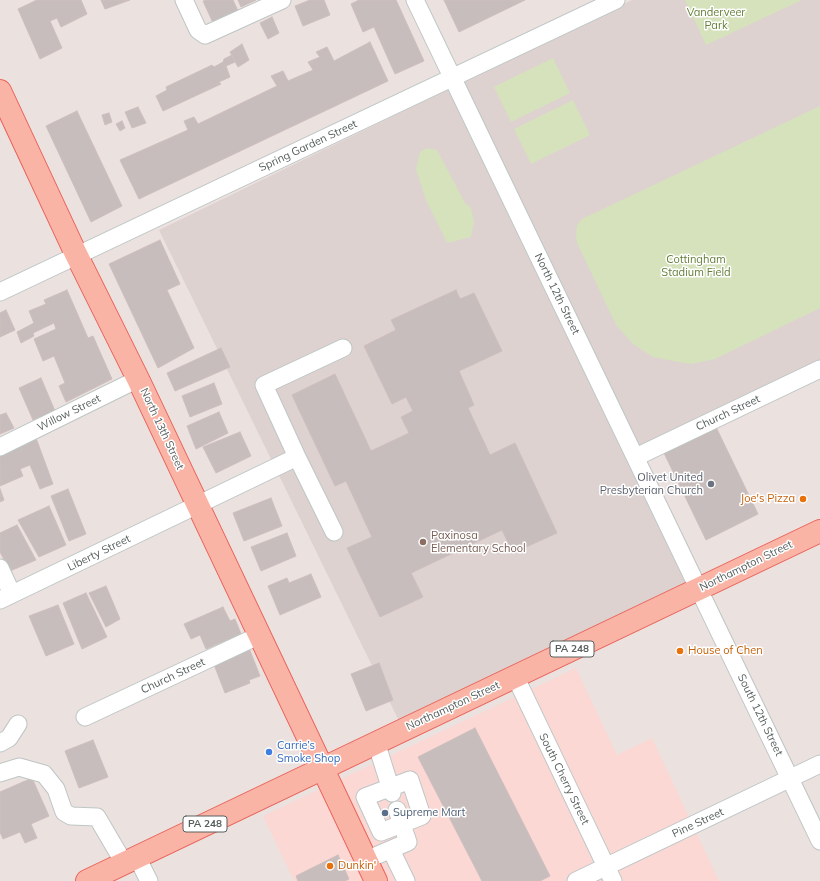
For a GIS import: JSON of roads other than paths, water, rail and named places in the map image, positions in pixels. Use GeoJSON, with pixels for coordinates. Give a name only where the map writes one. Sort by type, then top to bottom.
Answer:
{"type":"FeatureCollection","features":[{"type":"Feature","properties":{"kind":"main road","name":"North 13th Street"},"geometry":{"type":"LineString","coordinates":[[0,90],[76,254],[138,379],[376,881]]}},
{"type":"Feature","properties":{"kind":"main road","name":"Northampton Street"},"geometry":{"type":"LineString","coordinates":[[87,881],[820,531]]}},
{"type":"Feature","properties":{"kind":"street"},"geometry":{"type":"LineString","coordinates":[[184,0],[198,30],[205,35],[282,0]]}},
{"type":"Feature","properties":{"kind":"street","name":"North 12th Street"},"geometry":{"type":"LineString","coordinates":[[415,0],[699,588]]}},
{"type":"Feature","properties":{"kind":"street","name":"Spring Garden Street"},"geometry":{"type":"LineString","coordinates":[[0,292],[76,254],[193,201],[616,0]]}},
{"type":"Feature","properties":{"kind":"street"},"geometry":{"type":"LineString","coordinates":[[334,532],[264,385],[343,348]]}},
{"type":"Feature","properties":{"kind":"street","name":"Church Street"},"geometry":{"type":"LineString","coordinates":[[636,457],[820,370]]}},
{"type":"Feature","properties":{"kind":"street","name":"Willow Street"},"geometry":{"type":"LineString","coordinates":[[0,447],[138,379]]}},
{"type":"Feature","properties":{"kind":"street","name":"Liberty Street"},"geometry":{"type":"LineString","coordinates":[[6,597],[297,457]]}},
{"type":"Feature","properties":{"kind":"street"},"geometry":{"type":"LineString","coordinates":[[0,568],[6,597]]}},
{"type":"Feature","properties":{"kind":"street","name":"South 12th Street"},"geometry":{"type":"LineString","coordinates":[[699,588],[820,841]]}},
{"type":"Feature","properties":{"kind":"street","name":"Church Street"},"geometry":{"type":"LineString","coordinates":[[85,717],[260,635]]}},
{"type":"Feature","properties":{"kind":"street","name":"South Cherry Street"},"geometry":{"type":"LineString","coordinates":[[515,676],[610,874]]}},
{"type":"Feature","properties":{"kind":"street"},"geometry":{"type":"LineString","coordinates":[[0,743],[9,738],[18,724]]}},
{"type":"Feature","properties":{"kind":"street"},"geometry":{"type":"LineString","coordinates":[[376,742],[391,790]]}},
{"type":"Feature","properties":{"kind":"street","name":"Pine Street"},"geometry":{"type":"LineString","coordinates":[[576,881],[610,874],[820,764]]}},
{"type":"Feature","properties":{"kind":"street"},"geometry":{"type":"LineString","coordinates":[[0,773],[19,767],[44,774],[56,789],[64,812],[71,816],[97,817],[149,881]]}},
{"type":"Feature","properties":{"kind":"street"},"geometry":{"type":"LineString","coordinates":[[410,780],[422,816],[399,817],[381,832],[365,797],[391,790],[410,780]]}},
{"type":"Feature","properties":{"kind":"street"},"geometry":{"type":"LineString","coordinates":[[366,860],[408,842],[399,817]]}},
{"type":"Feature","properties":{"kind":"street"},"geometry":{"type":"LineString","coordinates":[[392,850],[406,881]]}},
{"type":"Feature","properties":{"kind":"place","name":"Olivet United Presbyterian Church"},"geometry":{"type":"Point","coordinates":[711,484]}},
{"type":"Feature","properties":{"kind":"place","name":"Joe's Pizza"},"geometry":{"type":"Point","coordinates":[803,499]}},
{"type":"Feature","properties":{"kind":"place","name":"Paxinosa Elementary School"},"geometry":{"type":"Point","coordinates":[423,542]}},
{"type":"Feature","properties":{"kind":"place","name":"House of Chen"},"geometry":{"type":"Point","coordinates":[680,651]}},
{"type":"Feature","properties":{"kind":"place","name":"Carrie’s Smoke Shop"},"geometry":{"type":"Point","coordinates":[269,752]}},
{"type":"Feature","properties":{"kind":"place","name":"Supreme Mart"},"geometry":{"type":"Point","coordinates":[385,813]}},
{"type":"Feature","properties":{"kind":"place","name":"Dunkin'"},"geometry":{"type":"Point","coordinates":[330,866]}},
{"type":"Feature","properties":{"kind":"park label","name":"Vanderveer Park"},"geometry":{"type":"Point","coordinates":[716,19]}},
{"type":"Feature","properties":{"kind":"park label","name":"Cottingham Stadium Field"},"geometry":{"type":"Point","coordinates":[696,266]}}]}
